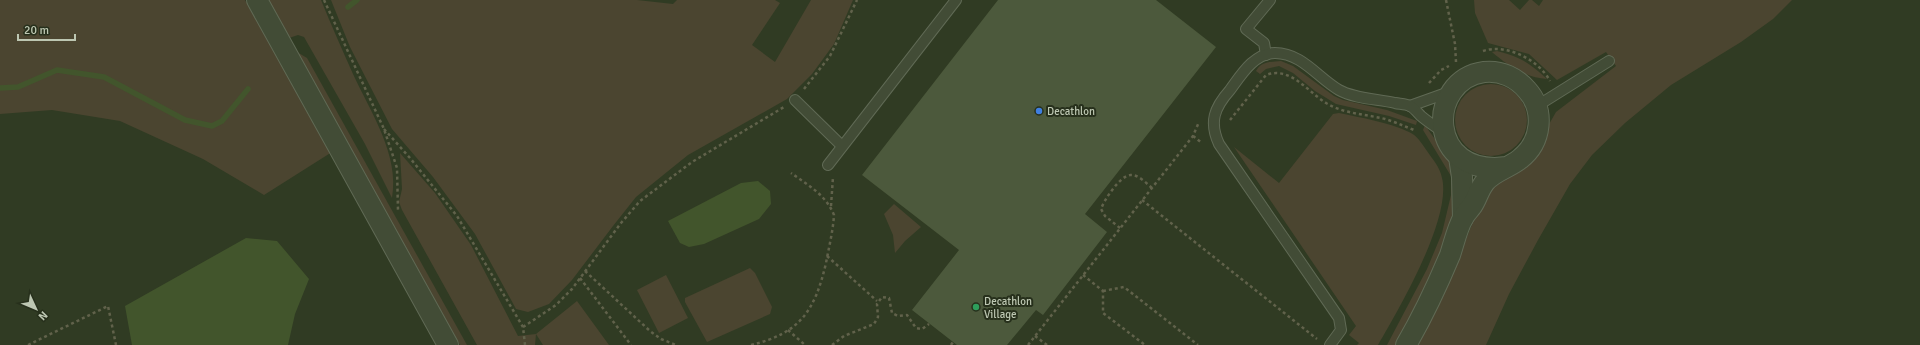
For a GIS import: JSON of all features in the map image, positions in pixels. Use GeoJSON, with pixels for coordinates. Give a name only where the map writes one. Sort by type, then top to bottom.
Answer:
{"type":"FeatureCollection","features":[{"type":"Feature","properties":{"kind":"street"},"geometry":{"type":"LineString","coordinates":[[258,0],[448,345]]}},
{"type":"Feature","properties":{"kind":"street"},"geometry":{"type":"LineString","coordinates":[[1463,218],[1473,205],[1484,182],[1506,166],[1520,159],[1532,146],[1539,127],[1537,106],[1534,97],[1520,82],[1503,73],[1484,72],[1467,78],[1453,90],[1446,104],[1442,121],[1444,133],[1450,146],[1459,157],[1470,164],[1490,169],[1506,166]]}},
{"type":"Feature","properties":{"kind":"street"},"geometry":{"type":"LineString","coordinates":[[1406,345],[1439,281],[1456,240],[1463,218],[1462,177],[1459,157]]}},
{"type":"Feature","properties":{"kind":"lane"},"geometry":{"type":"LineString","coordinates":[[828,165],[956,0]]}},
{"type":"Feature","properties":{"kind":"lane"},"geometry":{"type":"LineString","coordinates":[[1265,2],[1246,29],[1264,43],[1266,55]]}},
{"type":"Feature","properties":{"kind":"lane"},"geometry":{"type":"LineString","coordinates":[[1330,345],[1341,330],[1340,318],[1228,158],[1215,135],[1213,120],[1222,98],[1254,60],[1274,53],[1290,55],[1300,60],[1340,90],[1348,94],[1410,106],[1453,90]]}},
{"type":"Feature","properties":{"kind":"lane"},"geometry":{"type":"LineString","coordinates":[[1537,106],[1609,61]]}},
{"type":"Feature","properties":{"kind":"lane"},"geometry":{"type":"LineString","coordinates":[[795,100],[842,146]]}},
{"type":"Feature","properties":{"kind":"lane"},"geometry":{"type":"LineString","coordinates":[[1410,106],[1444,133]]}},
{"type":"Feature","properties":{"kind":"path"},"geometry":{"type":"LineString","coordinates":[[324,0],[384,129],[397,168],[398,211]]}},
{"type":"Feature","properties":{"kind":"path"},"geometry":{"type":"LineString","coordinates":[[523,327],[556,305],[572,289],[621,223],[640,201],[692,162],[795,100],[830,56],[856,0]]}},
{"type":"Feature","properties":{"kind":"path"},"geometry":{"type":"LineString","coordinates":[[1446,0],[1456,62]]}},
{"type":"Feature","properties":{"kind":"path"},"geometry":{"type":"LineString","coordinates":[[1215,135],[1225,126],[1266,75],[1275,72],[1285,73],[1326,103],[1344,111],[1384,119],[1420,132]]}},
{"type":"Feature","properties":{"kind":"path"},"geometry":{"type":"LineString","coordinates":[[1028,345],[1193,136],[1200,120]]}},
{"type":"Feature","properties":{"kind":"path"},"geometry":{"type":"LineString","coordinates":[[384,129],[410,158],[457,216],[523,327],[525,345]]}},
{"type":"Feature","properties":{"kind":"path"},"geometry":{"type":"LineString","coordinates":[[828,165],[834,170],[831,206]]}},
{"type":"Feature","properties":{"kind":"path"},"geometry":{"type":"LineString","coordinates":[[750,345],[788,330],[797,323],[812,306],[817,295],[827,256],[834,223],[834,215],[831,206],[822,195],[792,173]]}},
{"type":"Feature","properties":{"kind":"path"},"geometry":{"type":"LineString","coordinates":[[1120,228],[1105,216],[1101,209],[1104,202],[1123,177],[1131,174],[1138,177],[1152,188]]}},
{"type":"Feature","properties":{"kind":"path"},"geometry":{"type":"LineString","coordinates":[[1142,200],[1320,341]]}},
{"type":"Feature","properties":{"kind":"path"},"geometry":{"type":"LineString","coordinates":[[827,256],[878,301]]}},
{"type":"Feature","properties":{"kind":"path"},"geometry":{"type":"LineString","coordinates":[[585,271],[650,331],[676,345]]}},
{"type":"Feature","properties":{"kind":"path"},"geometry":{"type":"LineString","coordinates":[[1083,275],[1103,291]]}},
{"type":"Feature","properties":{"kind":"path"},"geometry":{"type":"LineString","coordinates":[[580,278],[631,345]]}},
{"type":"Feature","properties":{"kind":"path"},"geometry":{"type":"LineString","coordinates":[[1103,291],[1124,286],[1198,345]]}},
{"type":"Feature","properties":{"kind":"path"},"geometry":{"type":"LineString","coordinates":[[1103,291],[1103,313],[1145,345]]}},
{"type":"Feature","properties":{"kind":"path"},"geometry":{"type":"LineString","coordinates":[[832,345],[844,336],[874,324],[878,318],[878,301],[882,297],[889,298],[892,313],[898,316],[907,315],[916,328],[922,329],[929,324]]}},
{"type":"Feature","properties":{"kind":"path"},"geometry":{"type":"LineString","coordinates":[[28,345],[108,306],[116,345]]}},
{"type":"Feature","properties":{"kind":"path"},"geometry":{"type":"LineString","coordinates":[[788,330],[805,345]]}},
{"type":"Feature","properties":{"kind":"path"},"geometry":{"type":"LineString","coordinates":[[1035,336],[1047,345]]}},
{"type":"Feature","properties":{"kind":"shaded area"},"geometry":{"type":"Polygon","coordinates":[[[0,0],[245,0],[332,152],[264,195],[203,159],[120,121],[52,110],[0,114],[0,0]]]}},
{"type":"Feature","properties":{"kind":"shaded area"},"geometry":{"type":"Polygon","coordinates":[[[268,0],[321,0],[388,150],[392,166],[392,198],[365,144],[304,37],[298,35],[289,38],[268,0]]]}},
{"type":"Feature","properties":{"kind":"shaded area"},"geometry":{"type":"Polygon","coordinates":[[[331,0],[637,0],[673,4],[677,0],[775,0],[780,3],[752,45],[775,62],[811,0],[853,0],[834,44],[812,74],[787,99],[688,155],[636,197],[572,280],[549,304],[528,312],[516,309],[475,234],[433,177],[392,129],[350,47],[331,0]]]}},
{"type":"Feature","properties":{"kind":"shaded area"},"geometry":{"type":"Polygon","coordinates":[[[1474,0],[1509,0],[1520,10],[1529,0],[1532,0],[1539,6],[1543,0],[1792,0],[1773,19],[1741,42],[1671,85],[1625,123],[1592,155],[1570,184],[1538,240],[1509,294],[1486,345],[1418,345],[1441,301],[1484,195],[1548,126],[1556,112],[1616,66],[1606,52],[1557,80],[1529,54],[1488,43],[1475,13],[1474,0]]]}},
{"type":"Feature","properties":{"kind":"shaded area"},"geometry":{"type":"Polygon","coordinates":[[[1497,51],[1524,61],[1547,79],[1532,76],[1517,70],[1492,52],[1497,51]]]}},
{"type":"Feature","properties":{"kind":"shaded area"},"geometry":{"type":"Polygon","coordinates":[[[297,52],[307,58],[467,345],[460,345],[297,52]]]}},
{"type":"Feature","properties":{"kind":"shaded area"},"geometry":{"type":"Polygon","coordinates":[[[1281,61],[1293,66],[1334,96],[1343,100],[1387,110],[1417,121],[1416,125],[1389,116],[1336,104],[1315,91],[1293,73],[1279,66],[1266,69],[1260,74],[1256,71],[1263,64],[1281,61]]]}},
{"type":"Feature","properties":{"kind":"shaded area"},"geometry":{"type":"Polygon","coordinates":[[[1491,84],[1511,90],[1521,100],[1527,120],[1521,140],[1511,150],[1491,156],[1471,150],[1461,140],[1455,120],[1461,100],[1471,90],[1491,84]]]}},
{"type":"Feature","properties":{"kind":"shaded area"},"geometry":{"type":"Polygon","coordinates":[[[1339,113],[1384,123],[1412,133],[1419,140],[1440,170],[1442,178],[1443,195],[1439,216],[1432,239],[1410,287],[1378,345],[1357,345],[1359,343],[1349,335],[1356,326],[1234,147],[1279,183],[1333,114],[1339,113]]]}},
{"type":"Feature","properties":{"kind":"shaded area"},"geometry":{"type":"Polygon","coordinates":[[[1425,125],[1452,167],[1456,192],[1453,214],[1437,262],[1415,308],[1395,345],[1387,345],[1427,269],[1442,233],[1451,195],[1451,176],[1423,130],[1425,125]]]}},
{"type":"Feature","properties":{"kind":"shaded area"},"geometry":{"type":"Polygon","coordinates":[[[400,153],[435,193],[471,245],[518,336],[536,334],[535,345],[477,345],[402,210],[399,202],[402,189],[400,153]]]}},
{"type":"Feature","properties":{"kind":"shaded area"},"geometry":{"type":"Polygon","coordinates":[[[758,181],[770,191],[771,204],[759,219],[704,244],[689,247],[680,243],[668,221],[741,183],[758,181]]]}},
{"type":"Feature","properties":{"kind":"shaded area"},"geometry":{"type":"Polygon","coordinates":[[[894,204],[921,227],[905,241],[895,253],[893,235],[884,214],[894,204]]]}},
{"type":"Feature","properties":{"kind":"shaded area"},"geometry":{"type":"Polygon","coordinates":[[[246,238],[277,241],[309,279],[295,314],[288,345],[132,345],[125,306],[246,238]]]}},
{"type":"Feature","properties":{"kind":"shaded area"},"geometry":{"type":"Polygon","coordinates":[[[750,268],[755,273],[772,307],[770,314],[707,342],[685,302],[685,298],[750,268]]]}},
{"type":"Feature","properties":{"kind":"shaded area"},"geometry":{"type":"Polygon","coordinates":[[[666,275],[688,318],[659,333],[637,290],[666,275]]]}},
{"type":"Feature","properties":{"kind":"shaded area"},"geometry":{"type":"Polygon","coordinates":[[[577,301],[609,345],[543,345],[536,334],[577,301]]]}},
{"type":"Feature","properties":{"kind":"building","name":"Decathlon"},"geometry":{"type":"Polygon","coordinates":[[[998,0],[1156,0],[1216,47],[1085,214],[1107,232],[1043,315],[1036,310],[1007,345],[957,345],[912,310],[959,250],[862,175],[998,0]]]}},
{"type":"Feature","properties":{"kind":"waterway"},"geometry":{"type":"LineString","coordinates":[[348,7],[357,0]]}},
{"type":"Feature","properties":{"kind":"waterway"},"geometry":{"type":"LineString","coordinates":[[0,88],[18,87],[57,70],[104,77],[185,120],[212,126],[222,121],[248,89]]}},
{"type":"Feature","properties":{"kind":"place","name":"Decathlon"},"geometry":{"type":"Point","coordinates":[1039,111]}},
{"type":"Feature","properties":{"kind":"place","name":"Decathlon Village"},"geometry":{"type":"Point","coordinates":[976,307]}}]}
